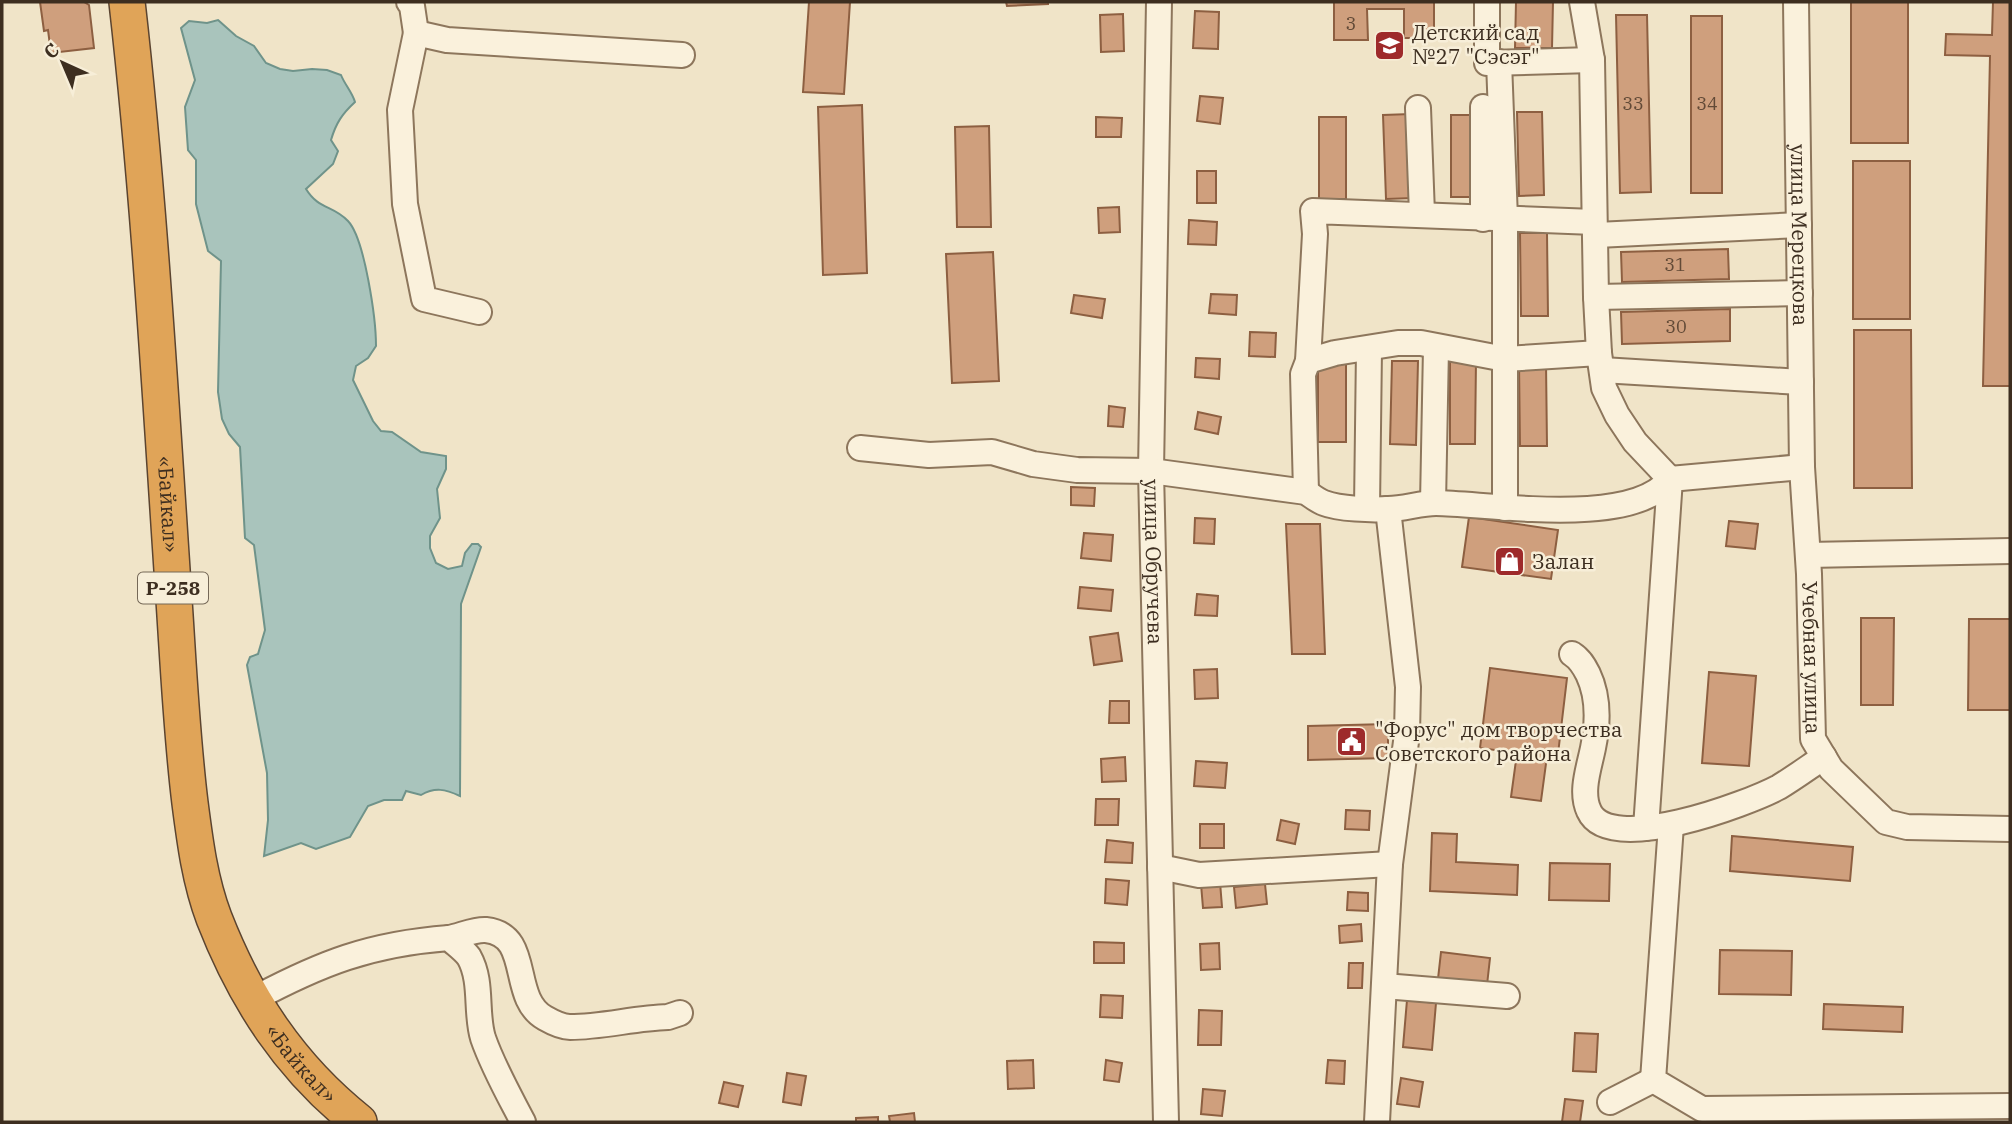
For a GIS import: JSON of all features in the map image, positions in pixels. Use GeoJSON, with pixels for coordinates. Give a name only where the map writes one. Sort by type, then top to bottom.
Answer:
{"type":"FeatureCollection","features":[{"type":"Feature","properties":{"kind":"highway","name":"«Байкал»"},"geometry":{"type":"LineString","coordinates":[[127,2],[142,130],[186,767],[201,875],[214,917],[252,1000],[286,1048],[328,1097],[359,1122]]}},
{"type":"Feature","properties":{"kind":"street"},"geometry":{"type":"LineString","coordinates":[[408,2],[412,6],[416,33],[400,110],[405,204],[424,299],[479,313]]}},
{"type":"Feature","properties":{"kind":"street","name":"улица Обручева"},"geometry":{"type":"LineString","coordinates":[[1159,2],[1152,471],[1166,1122]]}},
{"type":"Feature","properties":{"kind":"street"},"geometry":{"type":"LineString","coordinates":[[1486,2],[1487,63],[1592,60]]}},
{"type":"Feature","properties":{"kind":"street"},"geometry":{"type":"LineString","coordinates":[[1582,2],[1592,60],[1596,297],[1604,388],[1617,415],[1635,442],[1670,479],[1646,828]]}},
{"type":"Feature","properties":{"kind":"street","name":"улица Мерецкова"},"geometry":{"type":"LineString","coordinates":[[1796,2],[1802,467]]}},
{"type":"Feature","properties":{"kind":"street"},"geometry":{"type":"LineString","coordinates":[[416,33],[447,40],[682,55]]}},
{"type":"Feature","properties":{"kind":"street"},"geometry":{"type":"LineString","coordinates":[[1494,219],[1499,62]]}},
{"type":"Feature","properties":{"kind":"street"},"geometry":{"type":"LineString","coordinates":[[1483,107],[1505,359],[1505,508]]}},
{"type":"Feature","properties":{"kind":"street"},"geometry":{"type":"LineString","coordinates":[[1418,108],[1422,214]]}},
{"type":"Feature","properties":{"kind":"street"},"geometry":{"type":"LineString","coordinates":[[1306,492],[1303,374],[1308,361],[1315,234],[1313,211],[1422,214],[1595,229],[1799,225]]}},
{"type":"Feature","properties":{"kind":"street"},"geometry":{"type":"LineString","coordinates":[[1596,297],[1800,293]]}},
{"type":"Feature","properties":{"kind":"street"},"geometry":{"type":"LineString","coordinates":[[1308,361],[1335,353],[1398,343],[1421,343],[1436,348],[1505,359],[1601,361],[1801,382]]}},
{"type":"Feature","properties":{"kind":"street"},"geometry":{"type":"LineString","coordinates":[[1433,503],[1436,348]]}},
{"type":"Feature","properties":{"kind":"street"},"geometry":{"type":"LineString","coordinates":[[1369,349],[1377,509],[1408,687],[1406,734],[1390,864],[1377,1122]]}},
{"type":"Feature","properties":{"kind":"street"},"geometry":{"type":"LineString","coordinates":[[860,448],[929,455],[992,452],[1033,464],[1152,471],[1306,492],[1324,503],[1343,508],[1377,509],[1433,503],[1583,510],[1619,505],[1647,496],[1670,479],[1802,467]]}},
{"type":"Feature","properties":{"kind":"street","name":"Учебная улица"},"geometry":{"type":"LineString","coordinates":[[1802,467],[1808,555],[1813,739],[1831,769],[1886,822],[1907,827],[2010,829]]}},
{"type":"Feature","properties":{"kind":"street"},"geometry":{"type":"LineString","coordinates":[[1808,555],[2010,551]]}},
{"type":"Feature","properties":{"kind":"street"},"geometry":{"type":"LineString","coordinates":[[1572,654],[1583,663],[1595,696],[1594,744],[1586,784],[1586,804],[1590,815],[1601,824],[1626,830],[1671,825],[1749,800],[1779,787],[1824,757]]}},
{"type":"Feature","properties":{"kind":"street"},"geometry":{"type":"LineString","coordinates":[[1653,1080],[1671,825]]}},
{"type":"Feature","properties":{"kind":"street"},"geometry":{"type":"LineString","coordinates":[[1160,867],[1199,875],[1390,864]]}},
{"type":"Feature","properties":{"kind":"street"},"geometry":{"type":"LineString","coordinates":[[252,1000],[296,976],[341,958],[416,940],[449,938],[484,930],[497,933],[511,942],[517,955],[522,985],[534,1010],[545,1018],[567,1027],[668,1017],[680,1013]]}},
{"type":"Feature","properties":{"kind":"street"},"geometry":{"type":"LineString","coordinates":[[449,938],[468,956],[477,982],[478,1018],[484,1041],[523,1122]]}},
{"type":"Feature","properties":{"kind":"street"},"geometry":{"type":"LineString","coordinates":[[1384,985],[1507,996]]}},
{"type":"Feature","properties":{"kind":"street"},"geometry":{"type":"LineString","coordinates":[[1610,1102],[1653,1080]]}},
{"type":"Feature","properties":{"kind":"street"},"geometry":{"type":"LineString","coordinates":[[1653,1080],[1702,1109],[2010,1107]]}},
{"type":"Feature","properties":{"kind":"water"},"geometry":{"type":"Polygon","coordinates":[[[218,20],[236,36],[254,46],[266,63],[280,69],[327,70],[341,75],[352,95],[355,102],[340,119],[331,140],[338,151],[333,164],[306,189],[316,201],[348,221],[360,244],[372,300],[376,346],[368,358],[356,366],[353,380],[373,421],[381,431],[392,432],[421,452],[446,456],[446,469],[437,489],[440,518],[430,536],[430,548],[436,563],[448,569],[462,566],[465,553],[472,544],[481,547],[461,604],[460,796],[440,790],[421,795],[406,791],[402,800],[384,800],[368,806],[350,837],[316,849],[301,843],[264,856],[268,820],[267,773],[247,665],[250,657],[258,654],[265,630],[254,545],[245,538],[240,447],[229,434],[222,419],[218,392],[221,261],[208,251],[196,204],[196,160],[188,150],[185,107],[195,80],[181,28],[189,21],[207,23],[218,20]]]}},
{"type":"Feature","properties":{"kind":"building"},"geometry":{"type":"Polygon","coordinates":[[[40,2],[84,2],[89,5],[94,48],[51,53],[48,30],[44,31],[40,2]]]}},
{"type":"Feature","properties":{"kind":"building"},"geometry":{"type":"Polygon","coordinates":[[[809,2],[850,2],[844,94],[803,92],[809,2]]]}},
{"type":"Feature","properties":{"kind":"building"},"geometry":{"type":"Polygon","coordinates":[[[1006,2],[1048,2],[1048,4],[1007,6],[1006,2]]]}},
{"type":"Feature","properties":{"kind":"building"},"geometry":{"type":"Polygon","coordinates":[[[1334,2],[1434,2],[1434,38],[1404,38],[1404,9],[1367,9],[1368,40],[1334,40],[1334,2]]]}},
{"type":"Feature","properties":{"kind":"building"},"geometry":{"type":"Polygon","coordinates":[[[1516,2],[1553,2],[1552,48],[1515,48],[1516,2]]]}},
{"type":"Feature","properties":{"kind":"building"},"geometry":{"type":"Polygon","coordinates":[[[1851,2],[1908,2],[1908,143],[1851,143],[1851,2]]]}},
{"type":"Feature","properties":{"kind":"building"},"geometry":{"type":"Polygon","coordinates":[[[1993,2],[2010,2],[2010,386],[1983,386],[1990,56],[1945,55],[1946,34],[1992,35],[1993,2]]]}},
{"type":"Feature","properties":{"kind":"building"},"geometry":{"type":"Polygon","coordinates":[[[1195,11],[1219,12],[1218,49],[1193,48],[1195,11]]]}},
{"type":"Feature","properties":{"kind":"building"},"geometry":{"type":"Polygon","coordinates":[[[1123,14],[1124,51],[1101,52],[1100,15],[1123,14]]]}},
{"type":"Feature","properties":{"kind":"building"},"geometry":{"type":"Polygon","coordinates":[[[1616,15],[1647,15],[1651,192],[1620,193],[1616,15]]]}},
{"type":"Feature","properties":{"kind":"building"},"geometry":{"type":"Polygon","coordinates":[[[1691,16],[1722,16],[1722,193],[1691,193],[1691,16]]]}},
{"type":"Feature","properties":{"kind":"building"},"geometry":{"type":"Polygon","coordinates":[[[1200,96],[1223,98],[1220,124],[1197,121],[1200,96]]]}},
{"type":"Feature","properties":{"kind":"building"},"geometry":{"type":"Polygon","coordinates":[[[862,105],[867,273],[823,275],[818,107],[862,105]]]}},
{"type":"Feature","properties":{"kind":"building"},"geometry":{"type":"Polygon","coordinates":[[[1517,112],[1542,112],[1544,195],[1519,196],[1517,112]]]}},
{"type":"Feature","properties":{"kind":"building"},"geometry":{"type":"Polygon","coordinates":[[[1411,114],[1414,198],[1386,199],[1383,115],[1411,114]]]}},
{"type":"Feature","properties":{"kind":"building"},"geometry":{"type":"Polygon","coordinates":[[[1451,115],[1476,115],[1476,197],[1451,197],[1451,115]]]}},
{"type":"Feature","properties":{"kind":"building"},"geometry":{"type":"Polygon","coordinates":[[[1096,117],[1122,118],[1121,137],[1096,137],[1096,117]]]}},
{"type":"Feature","properties":{"kind":"building"},"geometry":{"type":"Polygon","coordinates":[[[1319,117],[1346,117],[1346,199],[1319,199],[1319,117]]]}},
{"type":"Feature","properties":{"kind":"building"},"geometry":{"type":"Polygon","coordinates":[[[989,126],[991,227],[957,227],[955,127],[989,126]]]}},
{"type":"Feature","properties":{"kind":"building"},"geometry":{"type":"Polygon","coordinates":[[[1853,161],[1910,161],[1910,319],[1853,319],[1853,161]]]}},
{"type":"Feature","properties":{"kind":"building"},"geometry":{"type":"Polygon","coordinates":[[[1197,171],[1216,171],[1216,203],[1197,203],[1197,171]]]}},
{"type":"Feature","properties":{"kind":"building"},"geometry":{"type":"Polygon","coordinates":[[[1119,207],[1120,232],[1099,233],[1098,208],[1119,207]]]}},
{"type":"Feature","properties":{"kind":"building"},"geometry":{"type":"Polygon","coordinates":[[[1189,220],[1217,222],[1216,245],[1188,244],[1189,220]]]}},
{"type":"Feature","properties":{"kind":"building"},"geometry":{"type":"Polygon","coordinates":[[[1520,233],[1547,233],[1548,316],[1521,316],[1520,233]]]}},
{"type":"Feature","properties":{"kind":"building"},"geometry":{"type":"Polygon","coordinates":[[[1728,249],[1729,279],[1622,282],[1621,252],[1728,249]]]}},
{"type":"Feature","properties":{"kind":"building"},"geometry":{"type":"Polygon","coordinates":[[[993,252],[999,381],[952,383],[946,254],[993,252]]]}},
{"type":"Feature","properties":{"kind":"building"},"geometry":{"type":"Polygon","coordinates":[[[1211,294],[1237,295],[1236,315],[1209,313],[1211,294]]]}},
{"type":"Feature","properties":{"kind":"building"},"geometry":{"type":"Polygon","coordinates":[[[1074,295],[1105,299],[1102,318],[1071,313],[1074,295]]]}},
{"type":"Feature","properties":{"kind":"building"},"geometry":{"type":"Polygon","coordinates":[[[1730,309],[1730,341],[1622,344],[1621,312],[1730,309]]]}},
{"type":"Feature","properties":{"kind":"building"},"geometry":{"type":"Polygon","coordinates":[[[1854,330],[1911,330],[1912,488],[1854,488],[1854,330]]]}},
{"type":"Feature","properties":{"kind":"building"},"geometry":{"type":"Polygon","coordinates":[[[1250,332],[1276,333],[1275,357],[1249,356],[1250,332]]]}},
{"type":"Feature","properties":{"kind":"building"},"geometry":{"type":"Polygon","coordinates":[[[1196,358],[1220,359],[1219,379],[1195,377],[1196,358]]]}},
{"type":"Feature","properties":{"kind":"building"},"geometry":{"type":"Polygon","coordinates":[[[1318,359],[1346,359],[1346,442],[1318,442],[1318,359]]]}},
{"type":"Feature","properties":{"kind":"building"},"geometry":{"type":"Polygon","coordinates":[[[1450,360],[1476,360],[1475,444],[1450,444],[1450,360]]]}},
{"type":"Feature","properties":{"kind":"building"},"geometry":{"type":"Polygon","coordinates":[[[1392,361],[1418,361],[1416,445],[1390,444],[1392,361]]]}},
{"type":"Feature","properties":{"kind":"building"},"geometry":{"type":"Polygon","coordinates":[[[1519,363],[1546,363],[1547,446],[1520,446],[1519,363]]]}},
{"type":"Feature","properties":{"kind":"building"},"geometry":{"type":"Polygon","coordinates":[[[1109,406],[1125,408],[1123,427],[1108,426],[1109,406]]]}},
{"type":"Feature","properties":{"kind":"building"},"geometry":{"type":"Polygon","coordinates":[[[1198,412],[1221,417],[1218,434],[1195,429],[1198,412]]]}},
{"type":"Feature","properties":{"kind":"building"},"geometry":{"type":"Polygon","coordinates":[[[1071,487],[1095,488],[1094,506],[1071,505],[1071,487]]]}},
{"type":"Feature","properties":{"kind":"building"},"geometry":{"type":"Polygon","coordinates":[[[1469,517],[1558,530],[1551,579],[1462,567],[1469,517]]]}},
{"type":"Feature","properties":{"kind":"building"},"geometry":{"type":"Polygon","coordinates":[[[1195,518],[1215,519],[1214,544],[1194,543],[1195,518]]]}},
{"type":"Feature","properties":{"kind":"building"},"geometry":{"type":"Polygon","coordinates":[[[1729,521],[1758,524],[1755,549],[1726,546],[1729,521]]]}},
{"type":"Feature","properties":{"kind":"building"},"geometry":{"type":"Polygon","coordinates":[[[1286,524],[1320,524],[1325,654],[1292,654],[1286,524]]]}},
{"type":"Feature","properties":{"kind":"building"},"geometry":{"type":"Polygon","coordinates":[[[1084,533],[1113,535],[1111,561],[1081,558],[1084,533]]]}},
{"type":"Feature","properties":{"kind":"building"},"geometry":{"type":"Polygon","coordinates":[[[1080,587],[1113,590],[1111,611],[1078,608],[1080,587]]]}},
{"type":"Feature","properties":{"kind":"building"},"geometry":{"type":"Polygon","coordinates":[[[1197,594],[1218,596],[1217,616],[1195,615],[1197,594]]]}},
{"type":"Feature","properties":{"kind":"building"},"geometry":{"type":"Polygon","coordinates":[[[1861,618],[1894,618],[1893,705],[1861,705],[1861,618]]]}},
{"type":"Feature","properties":{"kind":"building"},"geometry":{"type":"Polygon","coordinates":[[[1969,619],[2010,619],[2010,710],[1968,710],[1969,619]]]}},
{"type":"Feature","properties":{"kind":"building"},"geometry":{"type":"Polygon","coordinates":[[[1118,633],[1122,661],[1094,665],[1090,637],[1118,633]]]}},
{"type":"Feature","properties":{"kind":"building"},"geometry":{"type":"Polygon","coordinates":[[[1490,668],[1567,678],[1558,754],[1547,756],[1541,801],[1511,797],[1517,753],[1480,748],[1490,668]]]}},
{"type":"Feature","properties":{"kind":"building"},"geometry":{"type":"Polygon","coordinates":[[[1217,669],[1218,698],[1195,699],[1194,670],[1217,669]]]}},
{"type":"Feature","properties":{"kind":"building"},"geometry":{"type":"Polygon","coordinates":[[[1709,672],[1756,676],[1749,766],[1702,763],[1709,672]]]}},
{"type":"Feature","properties":{"kind":"building"},"geometry":{"type":"Polygon","coordinates":[[[1110,701],[1129,701],[1129,723],[1109,723],[1110,701]]]}},
{"type":"Feature","properties":{"kind":"building"},"geometry":{"type":"Polygon","coordinates":[[[1388,724],[1388,758],[1308,760],[1308,726],[1388,724]]]}},
{"type":"Feature","properties":{"kind":"building"},"geometry":{"type":"Polygon","coordinates":[[[1125,757],[1126,781],[1102,782],[1101,759],[1125,757]]]}},
{"type":"Feature","properties":{"kind":"building"},"geometry":{"type":"Polygon","coordinates":[[[1196,761],[1227,763],[1225,788],[1194,786],[1196,761]]]}},
{"type":"Feature","properties":{"kind":"building"},"geometry":{"type":"Polygon","coordinates":[[[1096,799],[1119,799],[1118,825],[1095,825],[1096,799]]]}},
{"type":"Feature","properties":{"kind":"building"},"geometry":{"type":"Polygon","coordinates":[[[1346,810],[1370,811],[1369,830],[1345,829],[1346,810]]]}},
{"type":"Feature","properties":{"kind":"building"},"geometry":{"type":"Polygon","coordinates":[[[1281,820],[1299,824],[1295,844],[1277,840],[1281,820]]]}},
{"type":"Feature","properties":{"kind":"building"},"geometry":{"type":"Polygon","coordinates":[[[1200,824],[1224,824],[1224,848],[1200,848],[1200,824]]]}},
{"type":"Feature","properties":{"kind":"building"},"geometry":{"type":"Polygon","coordinates":[[[1432,833],[1457,834],[1456,862],[1518,865],[1517,895],[1430,891],[1432,833]]]}},
{"type":"Feature","properties":{"kind":"building"},"geometry":{"type":"Polygon","coordinates":[[[1732,836],[1853,847],[1850,881],[1730,871],[1732,836]]]}},
{"type":"Feature","properties":{"kind":"building"},"geometry":{"type":"Polygon","coordinates":[[[1107,840],[1133,843],[1132,863],[1105,862],[1107,840]]]}},
{"type":"Feature","properties":{"kind":"building"},"geometry":{"type":"Polygon","coordinates":[[[1550,863],[1610,864],[1609,901],[1549,900],[1550,863]]]}},
{"type":"Feature","properties":{"kind":"building"},"geometry":{"type":"Polygon","coordinates":[[[1106,879],[1129,881],[1127,905],[1105,903],[1106,879]]]}},
{"type":"Feature","properties":{"kind":"building"},"geometry":{"type":"Polygon","coordinates":[[[1220,882],[1222,907],[1203,908],[1201,884],[1220,882]]]}},
{"type":"Feature","properties":{"kind":"building"},"geometry":{"type":"Polygon","coordinates":[[[1265,884],[1267,904],[1236,908],[1234,887],[1265,884]]]}},
{"type":"Feature","properties":{"kind":"building"},"geometry":{"type":"Polygon","coordinates":[[[1348,892],[1368,893],[1368,911],[1347,910],[1348,892]]]}},
{"type":"Feature","properties":{"kind":"building"},"geometry":{"type":"Polygon","coordinates":[[[1361,924],[1362,941],[1340,943],[1339,926],[1361,924]]]}},
{"type":"Feature","properties":{"kind":"building"},"geometry":{"type":"Polygon","coordinates":[[[1094,942],[1124,943],[1124,963],[1094,963],[1094,942]]]}},
{"type":"Feature","properties":{"kind":"building"},"geometry":{"type":"Polygon","coordinates":[[[1219,943],[1220,969],[1201,970],[1200,944],[1219,943]]]}},
{"type":"Feature","properties":{"kind":"building"},"geometry":{"type":"Polygon","coordinates":[[[1720,950],[1792,951],[1791,995],[1719,994],[1720,950]]]}},
{"type":"Feature","properties":{"kind":"building"},"geometry":{"type":"Polygon","coordinates":[[[1441,952],[1490,958],[1487,985],[1438,979],[1441,952]]]}},
{"type":"Feature","properties":{"kind":"building"},"geometry":{"type":"Polygon","coordinates":[[[1349,963],[1363,963],[1362,988],[1348,988],[1349,963]]]}},
{"type":"Feature","properties":{"kind":"building"},"geometry":{"type":"Polygon","coordinates":[[[1101,995],[1123,996],[1122,1018],[1100,1017],[1101,995]]]}},
{"type":"Feature","properties":{"kind":"building"},"geometry":{"type":"Polygon","coordinates":[[[1407,1000],[1436,1003],[1432,1050],[1403,1047],[1407,1000]]]}},
{"type":"Feature","properties":{"kind":"building"},"geometry":{"type":"Polygon","coordinates":[[[1824,1004],[1903,1007],[1902,1032],[1823,1029],[1824,1004]]]}},
{"type":"Feature","properties":{"kind":"building"},"geometry":{"type":"Polygon","coordinates":[[[1199,1010],[1222,1011],[1221,1045],[1198,1045],[1199,1010]]]}},
{"type":"Feature","properties":{"kind":"building"},"geometry":{"type":"Polygon","coordinates":[[[1575,1033],[1598,1034],[1596,1072],[1573,1071],[1575,1033]]]}},
{"type":"Feature","properties":{"kind":"building"},"geometry":{"type":"Polygon","coordinates":[[[1033,1060],[1034,1088],[1008,1089],[1007,1061],[1033,1060]]]}},
{"type":"Feature","properties":{"kind":"building"},"geometry":{"type":"Polygon","coordinates":[[[1106,1060],[1122,1063],[1119,1082],[1104,1080],[1106,1060]]]}},
{"type":"Feature","properties":{"kind":"building"},"geometry":{"type":"Polygon","coordinates":[[[1328,1060],[1345,1061],[1344,1084],[1326,1083],[1328,1060]]]}},
{"type":"Feature","properties":{"kind":"building"},"geometry":{"type":"Polygon","coordinates":[[[787,1073],[806,1076],[801,1105],[783,1102],[787,1073]]]}},
{"type":"Feature","properties":{"kind":"building"},"geometry":{"type":"Polygon","coordinates":[[[1401,1078],[1423,1082],[1419,1107],[1397,1104],[1401,1078]]]}},
{"type":"Feature","properties":{"kind":"building"},"geometry":{"type":"Polygon","coordinates":[[[724,1082],[743,1086],[738,1107],[719,1103],[724,1082]]]}},
{"type":"Feature","properties":{"kind":"building"},"geometry":{"type":"Polygon","coordinates":[[[1203,1089],[1225,1091],[1222,1116],[1201,1114],[1203,1089]]]}},
{"type":"Feature","properties":{"kind":"building"},"geometry":{"type":"Polygon","coordinates":[[[1565,1099],[1583,1101],[1580,1122],[1562,1122],[1565,1099]]]}},
{"type":"Feature","properties":{"kind":"building"},"geometry":{"type":"Polygon","coordinates":[[[914,1113],[915,1122],[890,1122],[889,1116],[914,1113]]]}},
{"type":"Feature","properties":{"kind":"building"},"geometry":{"type":"Polygon","coordinates":[[[878,1117],[878,1122],[856,1122],[856,1118],[878,1117]]]}},
{"type":"Feature","properties":{"kind":"place","name":"Детский сад №27 \"Сэсэг\""},"geometry":{"type":"Point","coordinates":[1389,45]}},
{"type":"Feature","properties":{"kind":"place","name":"Залан"},"geometry":{"type":"Point","coordinates":[1509,562]}},
{"type":"Feature","properties":{"kind":"place","name":"\"Форус\" дом творчества Советского района"},"geometry":{"type":"Point","coordinates":[1352,742]}}]}
